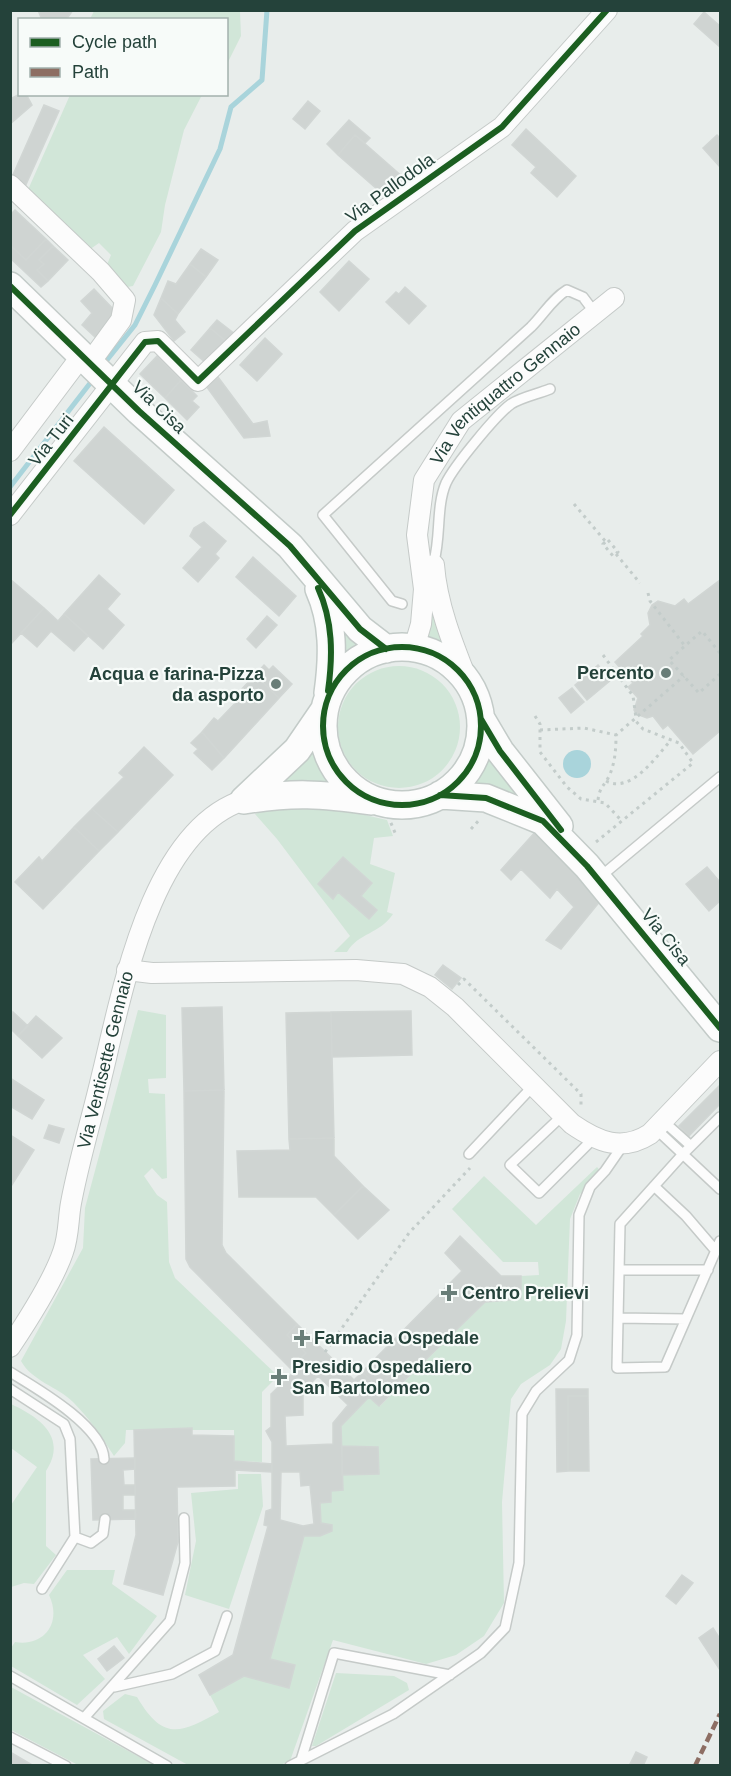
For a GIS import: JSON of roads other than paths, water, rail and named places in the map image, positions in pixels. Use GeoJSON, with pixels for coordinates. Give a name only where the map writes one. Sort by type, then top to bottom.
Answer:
{"type":"FeatureCollection","features":[{"type":"Feature","properties":{"kind":"street","name":"Via Pallodola"},"geometry":{"type":"LineString","coordinates":[[114,383],[145,342],[152,341],[158,341],[198,381],[355,231],[502,127],[607,10]]}},
{"type":"Feature","properties":{"kind":"street"},"geometry":{"type":"LineString","coordinates":[[10,184],[101,272],[125,300],[121,320],[87,357],[10,451]]}},
{"type":"Feature","properties":{"kind":"street","name":"Via Cisa"},"geometry":{"type":"LineString","coordinates":[[10,286],[114,383],[139,411],[290,546],[360,629],[386,649]]}},
{"type":"Feature","properties":{"kind":"street","name":"Via Ventiquattro Gennaio"},"geometry":{"type":"LineString","coordinates":[[414,648],[421,624],[424,589],[417,535],[424,480],[461,421],[614,298]]}},
{"type":"Feature","properties":{"kind":"street","name":"Via Turi"},"geometry":{"type":"LineString","coordinates":[[10,515],[114,383]]}},
{"type":"Feature","properties":{"kind":"street","name":"Via Ventiquattro Gennaio"},"geometry":{"type":"LineString","coordinates":[[420,507],[434,561],[438,591],[451,637],[470,685]]}},
{"type":"Feature","properties":{"kind":"street","name":"Via Cisa"},"geometry":{"type":"LineString","coordinates":[[290,546],[317,587],[328,611],[332,667],[325,707]]}},
{"type":"Feature","properties":{"kind":"street"},"geometry":{"type":"LineString","coordinates":[[414,648],[436,654],[455,667],[470,685],[481,719],[479,742],[472,763],[435,804],[423,802],[404,805],[385,812],[344,779],[330,760],[323,736],[325,707],[331,689],[346,669],[366,655],[386,649],[414,648]]}},
{"type":"Feature","properties":{"kind":"street","name":"Via Ventisette Gennaio"},"geometry":{"type":"LineString","coordinates":[[244,800],[297,750],[325,707]]}},
{"type":"Feature","properties":{"kind":"street","name":"Via Cisa"},"geometry":{"type":"LineString","coordinates":[[481,719],[500,752],[593,863],[720,1028]]}},
{"type":"Feature","properties":{"kind":"street","name":"Via Ventisette Gennaio"},"geometry":{"type":"LineString","coordinates":[[10,1347],[63,1253],[70,1205],[127,970],[146,911],[176,861],[205,821],[232,804],[244,800],[287,794],[316,793],[385,812]]}},
{"type":"Feature","properties":{"kind":"street","name":"Via Cisa"},"geometry":{"type":"LineString","coordinates":[[435,804],[486,798],[543,822],[593,863]]}},
{"type":"Feature","properties":{"kind":"street"},"geometry":{"type":"LineString","coordinates":[[127,970],[152,973],[356,970],[403,974],[430,987],[455,1007],[534,1085],[572,1114],[572,1124],[593,1138],[623,1144],[636,1143],[658,1124],[720,1060]]}},
{"type":"Feature","properties":{"kind":"lane"},"geometry":{"type":"LineString","coordinates":[[402,604],[392,601],[323,515],[531,327],[545,313],[554,297],[567,291],[583,297],[595,313]]}},
{"type":"Feature","properties":{"kind":"lane"},"geometry":{"type":"LineString","coordinates":[[434,561],[440,541],[441,506],[446,484],[466,452],[511,404],[550,389]]}},
{"type":"Feature","properties":{"kind":"lane"},"geometry":{"type":"LineString","coordinates":[[593,863],[720,777]]}},
{"type":"Feature","properties":{"kind":"lane"},"geometry":{"type":"LineString","coordinates":[[469,1154],[534,1085]]}},
{"type":"Feature","properties":{"kind":"lane"},"geometry":{"type":"LineString","coordinates":[[572,1114],[510,1165],[539,1193],[593,1138]]}},
{"type":"Feature","properties":{"kind":"lane"},"geometry":{"type":"LineString","coordinates":[[720,1117],[683,1154],[621,1224],[617,1368],[665,1367],[720,1241]]}},
{"type":"Feature","properties":{"kind":"lane"},"geometry":{"type":"LineString","coordinates":[[658,1124],[691,1146]]}},
{"type":"Feature","properties":{"kind":"lane"},"geometry":{"type":"LineString","coordinates":[[658,1124],[683,1154],[720,1188]]}},
{"type":"Feature","properties":{"kind":"lane"},"geometry":{"type":"LineString","coordinates":[[290,1766],[393,1714],[482,1653],[505,1628],[519,1563],[522,1414],[536,1390],[569,1359],[577,1335],[579,1215],[591,1187],[623,1144]]}},
{"type":"Feature","properties":{"kind":"lane"},"geometry":{"type":"LineString","coordinates":[[654,1186],[686,1216],[716,1251]]}},
{"type":"Feature","properties":{"kind":"lane"},"geometry":{"type":"LineString","coordinates":[[619,1270],[708,1270]]}},
{"type":"Feature","properties":{"kind":"lane"},"geometry":{"type":"LineString","coordinates":[[618,1318],[686,1319]]}},
{"type":"Feature","properties":{"kind":"lane"},"geometry":{"type":"LineString","coordinates":[[10,1372],[61,1404],[94,1436],[104,1451],[104,1459]]}},
{"type":"Feature","properties":{"kind":"lane"},"geometry":{"type":"LineString","coordinates":[[10,1389],[64,1424],[70,1439],[75,1537],[42,1588]]}},
{"type":"Feature","properties":{"kind":"lane"},"geometry":{"type":"LineString","coordinates":[[84,1718],[114,1687],[170,1621],[185,1563],[184,1518]]}},
{"type":"Feature","properties":{"kind":"lane"},"geometry":{"type":"LineString","coordinates":[[75,1537],[91,1543],[103,1534],[105,1520]]}},
{"type":"Feature","properties":{"kind":"lane"},"geometry":{"type":"LineString","coordinates":[[114,1687],[172,1674],[215,1651],[227,1616]]}},
{"type":"Feature","properties":{"kind":"lane"},"geometry":{"type":"LineString","coordinates":[[301,1760],[334,1653],[450,1675]]}},
{"type":"Feature","properties":{"kind":"lane"},"geometry":{"type":"LineString","coordinates":[[10,1676],[167,1766]]}},
{"type":"Feature","properties":{"kind":"lane"},"geometry":{"type":"LineString","coordinates":[[10,1737],[66,1766]]}},
{"type":"Feature","properties":{"kind":"water"},"geometry":{"type":"Polygon","coordinates":[[[577,750],[587,754],[591,764],[587,774],[577,778],[567,774],[563,764],[567,754],[577,750]]]}},
{"type":"Feature","properties":{"kind":"waterway"},"geometry":{"type":"LineString","coordinates":[[107,360],[135,325],[155,285],[220,149],[231,107],[262,80],[267,10]]}},
{"type":"Feature","properties":{"kind":"waterway"},"geometry":{"type":"LineString","coordinates":[[10,487],[91,382]]}},
{"type":"Feature","properties":{"kind":"place","name":"Percento"},"geometry":{"type":"Point","coordinates":[666,673]}},
{"type":"Feature","properties":{"kind":"place","name":"Acqua e farina-Pizza da asporto"},"geometry":{"type":"Point","coordinates":[276,684]}},
{"type":"Feature","properties":{"kind":"place","name":"Centro Prelievi"},"geometry":{"type":"Point","coordinates":[449,1293]}},
{"type":"Feature","properties":{"kind":"place","name":"Farmacia Ospedale"},"geometry":{"type":"Point","coordinates":[302,1338]}},
{"type":"Feature","properties":{"kind":"place","name":"Presidio Ospedaliero San Bartolomeo"},"geometry":{"type":"Point","coordinates":[279,1377]}}]}
